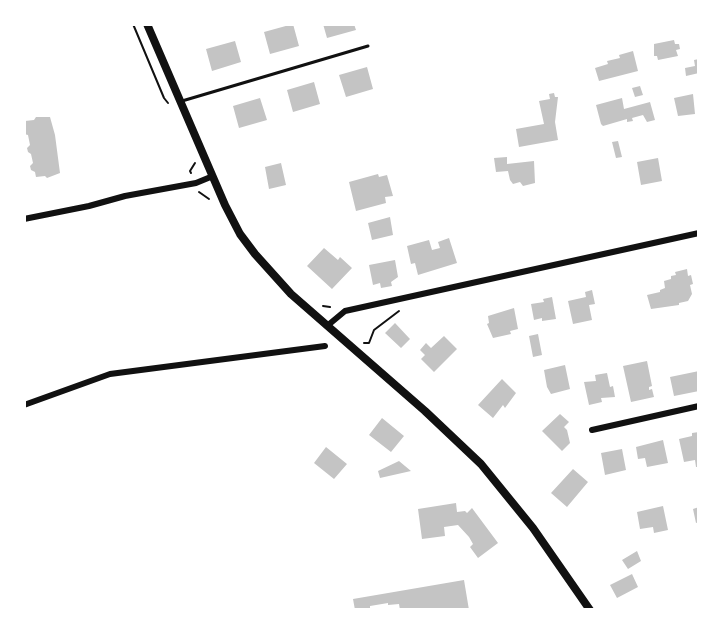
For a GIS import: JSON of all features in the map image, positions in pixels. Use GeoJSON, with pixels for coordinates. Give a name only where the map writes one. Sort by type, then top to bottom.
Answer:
{"type":"FeatureCollection","features":[{"type":"Feature","properties":{"kind":"street"},"geometry":{"type":"LineString","coordinates":[[147,24],[232,220],[255,255],[278,281],[425,411],[487,471],[534,528],[590,610]]}},
{"type":"Feature","properties":{"kind":"street"},"geometry":{"type":"LineString","coordinates":[[24,219],[125,196],[196,183],[213,176]]}},
{"type":"Feature","properties":{"kind":"street"},"geometry":{"type":"LineString","coordinates":[[327,326],[345,311],[699,233]]}},
{"type":"Feature","properties":{"kind":"street"},"geometry":{"type":"LineString","coordinates":[[24,405],[110,374],[325,346]]}},
{"type":"Feature","properties":{"kind":"street"},"geometry":{"type":"LineString","coordinates":[[592,430],[699,406]]}},
{"type":"Feature","properties":{"kind":"lane"},"geometry":{"type":"LineString","coordinates":[[180,102],[200,94],[369,46]]}},
{"type":"Feature","properties":{"kind":"path"},"geometry":{"type":"LineString","coordinates":[[369,343],[374,330],[399,312],[410,297]]}},
{"type":"Feature","properties":{"kind":"path"},"geometry":{"type":"LineString","coordinates":[[317,304],[330,307]]}},
{"type":"Feature","properties":{"kind":"building"},"geometry":{"type":"Polygon","coordinates":[[[293,24],[299,46],[270,54],[264,32],[293,24]]]}},
{"type":"Feature","properties":{"kind":"building"},"geometry":{"type":"Polygon","coordinates":[[[323,24],[354,24],[356,30],[327,38],[323,24]]]}},
{"type":"Feature","properties":{"kind":"building"},"geometry":{"type":"Polygon","coordinates":[[[674,40],[675,44],[679,44],[680,49],[676,50],[678,56],[658,60],[657,56],[654,56],[654,44],[674,40]]]}},
{"type":"Feature","properties":{"kind":"building"},"geometry":{"type":"Polygon","coordinates":[[[235,41],[241,62],[212,71],[206,49],[235,41]]]}},
{"type":"Feature","properties":{"kind":"building"},"geometry":{"type":"Polygon","coordinates":[[[633,51],[638,71],[599,81],[595,68],[608,64],[607,61],[620,58],[619,55],[633,51]]]}},
{"type":"Feature","properties":{"kind":"building"},"geometry":{"type":"Polygon","coordinates":[[[699,59],[699,73],[686,76],[685,68],[695,66],[694,60],[699,59]]]}},
{"type":"Feature","properties":{"kind":"building"},"geometry":{"type":"Polygon","coordinates":[[[367,67],[373,89],[346,97],[339,75],[367,67]]]}},
{"type":"Feature","properties":{"kind":"building"},"geometry":{"type":"Polygon","coordinates":[[[314,82],[320,104],[293,112],[287,90],[314,82]]]}},
{"type":"Feature","properties":{"kind":"building"},"geometry":{"type":"Polygon","coordinates":[[[640,86],[643,95],[635,97],[632,88],[640,86]]]}},
{"type":"Feature","properties":{"kind":"building"},"geometry":{"type":"Polygon","coordinates":[[[554,93],[555,97],[558,97],[555,122],[558,140],[519,147],[516,129],[544,124],[539,101],[550,99],[549,94],[554,93]]]}},
{"type":"Feature","properties":{"kind":"building"},"geometry":{"type":"Polygon","coordinates":[[[693,94],[695,114],[678,116],[674,98],[693,94]]]}},
{"type":"Feature","properties":{"kind":"building"},"geometry":{"type":"Polygon","coordinates":[[[260,98],[267,120],[239,128],[233,106],[260,98]]]}},
{"type":"Feature","properties":{"kind":"building"},"geometry":{"type":"Polygon","coordinates":[[[622,98],[624,109],[650,102],[655,120],[647,122],[643,115],[632,118],[633,121],[627,122],[627,119],[603,126],[596,105],[622,98]]]}},
{"type":"Feature","properties":{"kind":"building"},"geometry":{"type":"Polygon","coordinates":[[[36,117],[50,117],[55,135],[60,173],[47,178],[45,176],[36,177],[35,172],[31,170],[30,166],[33,163],[27,148],[30,145],[28,135],[24,134],[25,121],[34,120],[36,117]]]}},
{"type":"Feature","properties":{"kind":"building"},"geometry":{"type":"Polygon","coordinates":[[[618,141],[622,157],[616,158],[612,142],[618,141]]]}},
{"type":"Feature","properties":{"kind":"building"},"geometry":{"type":"Polygon","coordinates":[[[507,157],[507,164],[534,161],[535,183],[523,186],[520,182],[513,184],[508,171],[496,172],[494,158],[507,157]]]}},
{"type":"Feature","properties":{"kind":"building"},"geometry":{"type":"Polygon","coordinates":[[[658,158],[662,181],[641,185],[637,162],[658,158]]]}},
{"type":"Feature","properties":{"kind":"building"},"geometry":{"type":"Polygon","coordinates":[[[281,163],[286,185],[269,189],[265,167],[281,163]]]}},
{"type":"Feature","properties":{"kind":"building"},"geometry":{"type":"Polygon","coordinates":[[[378,174],[379,177],[387,175],[393,196],[385,197],[386,203],[356,211],[349,182],[378,174]]]}},
{"type":"Feature","properties":{"kind":"building"},"geometry":{"type":"Polygon","coordinates":[[[390,217],[393,235],[372,240],[368,223],[390,217]]]}},
{"type":"Feature","properties":{"kind":"building"},"geometry":{"type":"Polygon","coordinates":[[[449,238],[457,263],[418,275],[415,263],[411,264],[407,246],[429,240],[432,250],[440,248],[438,242],[449,238]]]}},
{"type":"Feature","properties":{"kind":"building"},"geometry":{"type":"Polygon","coordinates":[[[324,248],[338,260],[340,257],[352,268],[332,289],[307,266],[324,248]]]}},
{"type":"Feature","properties":{"kind":"building"},"geometry":{"type":"Polygon","coordinates":[[[395,260],[398,277],[391,282],[392,286],[381,288],[380,283],[373,285],[369,265],[395,260]]]}},
{"type":"Feature","properties":{"kind":"building"},"geometry":{"type":"Polygon","coordinates":[[[687,269],[693,284],[690,285],[692,294],[688,301],[679,303],[679,305],[651,309],[647,295],[660,292],[665,288],[664,281],[676,275],[675,272],[687,269]]]}},
{"type":"Feature","properties":{"kind":"building"},"geometry":{"type":"Polygon","coordinates":[[[592,290],[595,304],[589,305],[592,320],[573,324],[568,301],[586,297],[585,292],[592,290]]]}},
{"type":"Feature","properties":{"kind":"building"},"geometry":{"type":"Polygon","coordinates":[[[552,297],[556,319],[534,320],[531,304],[544,302],[543,299],[552,297]]]}},
{"type":"Feature","properties":{"kind":"building"},"geometry":{"type":"Polygon","coordinates":[[[514,308],[518,329],[510,331],[511,334],[493,338],[487,324],[489,323],[488,316],[514,308]]]}},
{"type":"Feature","properties":{"kind":"building"},"geometry":{"type":"Polygon","coordinates":[[[395,323],[410,339],[401,348],[385,333],[395,323]]]}},
{"type":"Feature","properties":{"kind":"building"},"geometry":{"type":"Polygon","coordinates":[[[538,334],[542,355],[533,357],[529,336],[538,334]]]}},
{"type":"Feature","properties":{"kind":"building"},"geometry":{"type":"Polygon","coordinates":[[[444,336],[457,349],[434,372],[421,359],[425,355],[420,350],[426,343],[431,348],[444,336]]]}},
{"type":"Feature","properties":{"kind":"building"},"geometry":{"type":"Polygon","coordinates":[[[647,361],[652,386],[649,390],[652,389],[654,397],[631,402],[623,366],[647,361]]]}},
{"type":"Feature","properties":{"kind":"building"},"geometry":{"type":"Polygon","coordinates":[[[565,365],[570,389],[551,394],[547,387],[544,370],[565,365]]]}},
{"type":"Feature","properties":{"kind":"building"},"geometry":{"type":"Polygon","coordinates":[[[699,371],[699,391],[674,396],[670,377],[699,371]]]}},
{"type":"Feature","properties":{"kind":"building"},"geometry":{"type":"Polygon","coordinates":[[[607,373],[615,397],[601,398],[602,402],[589,405],[584,382],[596,381],[595,375],[607,373]]]}},
{"type":"Feature","properties":{"kind":"building"},"geometry":{"type":"Polygon","coordinates":[[[502,379],[516,393],[505,408],[503,405],[493,418],[478,405],[502,379]]]}},
{"type":"Feature","properties":{"kind":"building"},"geometry":{"type":"Polygon","coordinates":[[[560,414],[569,422],[564,427],[570,443],[562,451],[542,431],[560,414]]]}},
{"type":"Feature","properties":{"kind":"building"},"geometry":{"type":"Polygon","coordinates":[[[382,418],[404,436],[391,452],[369,435],[382,418]]]}},
{"type":"Feature","properties":{"kind":"building"},"geometry":{"type":"Polygon","coordinates":[[[699,432],[699,467],[696,467],[695,460],[684,462],[679,439],[699,432]]]}},
{"type":"Feature","properties":{"kind":"building"},"geometry":{"type":"Polygon","coordinates":[[[663,440],[668,463],[647,467],[645,458],[638,459],[636,447],[663,440]]]}},
{"type":"Feature","properties":{"kind":"building"},"geometry":{"type":"Polygon","coordinates":[[[326,447],[347,464],[334,479],[314,463],[326,447]]]}},
{"type":"Feature","properties":{"kind":"building"},"geometry":{"type":"Polygon","coordinates":[[[622,449],[626,470],[605,475],[601,453],[622,449]]]}},
{"type":"Feature","properties":{"kind":"building"},"geometry":{"type":"Polygon","coordinates":[[[399,461],[411,471],[380,478],[378,471],[399,461]]]}},
{"type":"Feature","properties":{"kind":"building"},"geometry":{"type":"Polygon","coordinates":[[[573,469],[588,482],[567,507],[551,493],[573,469]]]}},
{"type":"Feature","properties":{"kind":"building"},"geometry":{"type":"Polygon","coordinates":[[[456,503],[457,512],[467,513],[472,508],[498,543],[478,558],[470,547],[473,544],[469,537],[458,525],[444,527],[445,536],[422,539],[418,509],[456,503]]]}},
{"type":"Feature","properties":{"kind":"building"},"geometry":{"type":"Polygon","coordinates":[[[663,506],[668,530],[654,533],[653,527],[640,529],[637,512],[663,506]]]}},
{"type":"Feature","properties":{"kind":"building"},"geometry":{"type":"Polygon","coordinates":[[[699,507],[699,522],[696,523],[693,509],[699,507]]]}},
{"type":"Feature","properties":{"kind":"building"},"geometry":{"type":"Polygon","coordinates":[[[637,551],[641,561],[628,569],[622,560],[637,551]]]}},
{"type":"Feature","properties":{"kind":"building"},"geometry":{"type":"Polygon","coordinates":[[[632,574],[638,587],[617,598],[610,585],[632,574]]]}},
{"type":"Feature","properties":{"kind":"building"},"geometry":{"type":"Polygon","coordinates":[[[464,580],[469,610],[400,610],[399,604],[388,605],[388,603],[370,606],[370,610],[355,610],[353,599],[464,580]]]}}]}
